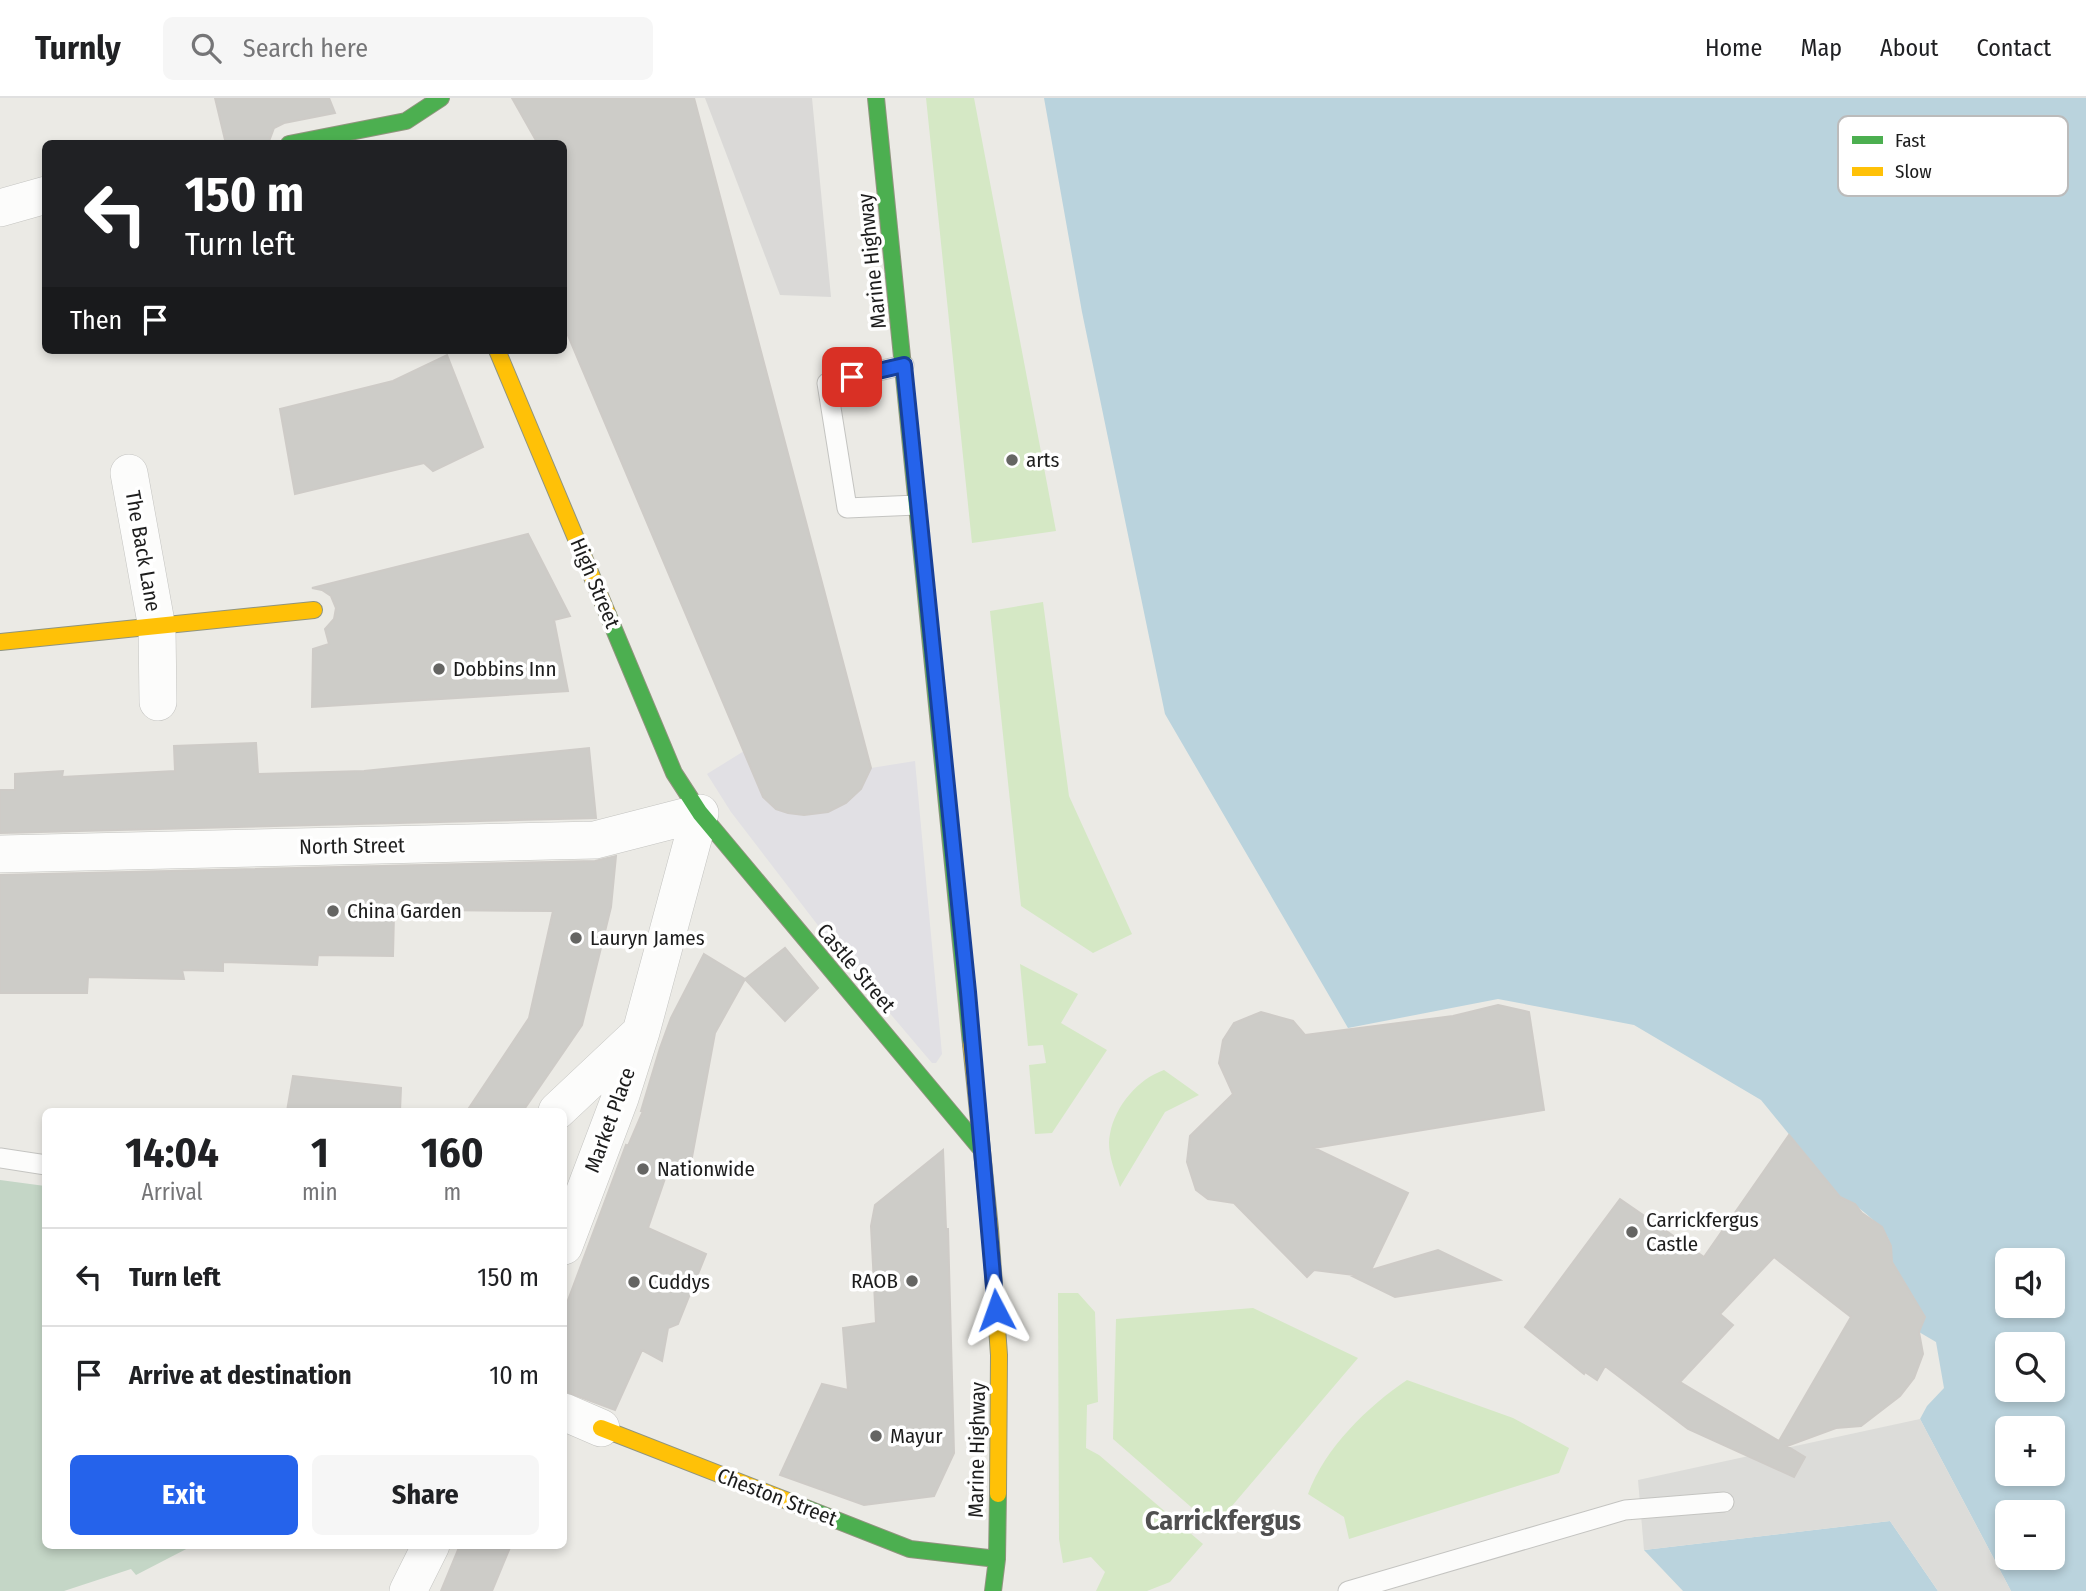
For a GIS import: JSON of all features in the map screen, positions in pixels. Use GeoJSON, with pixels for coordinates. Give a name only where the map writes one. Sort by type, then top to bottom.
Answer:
{"type":"FeatureCollection","features":[{"type":"Feature","properties":{"kind":"street"},"geometry":{"type":"LineString","coordinates":[[329,140],[409,132],[441,98]]}},
{"type":"Feature","properties":{"kind":"street","name":"Marine Highway"},"geometry":{"type":"LineString","coordinates":[[876,98],[981,1149],[999,1355],[997,1559],[993,1591]]}},
{"type":"Feature","properties":{"kind":"street"},"geometry":{"type":"LineString","coordinates":[[0,208],[42,196]]}},
{"type":"Feature","properties":{"kind":"street","name":"High Street"},"geometry":{"type":"LineString","coordinates":[[498,354],[674,773],[700,813]]}},
{"type":"Feature","properties":{"kind":"street","name":"The Back Lane"},"geometry":{"type":"LineString","coordinates":[[129,473],[157,628]]}},
{"type":"Feature","properties":{"kind":"street","name":"The Back Lane"},"geometry":{"type":"LineString","coordinates":[[0,642],[314,610]]}},
{"type":"Feature","properties":{"kind":"street"},"geometry":{"type":"LineString","coordinates":[[157,628],[158,702]]}},
{"type":"Feature","properties":{"kind":"street","name":"North Street"},"geometry":{"type":"LineString","coordinates":[[0,854],[596,840],[700,813]]}},
{"type":"Feature","properties":{"kind":"street","name":"Market Place"},"geometry":{"type":"LineString","coordinates":[[567,1238],[620,1098],[641,1032],[700,813]]}},
{"type":"Feature","properties":{"kind":"street","name":"Castle Street"},"geometry":{"type":"LineString","coordinates":[[700,813],[981,1149]]}},
{"type":"Feature","properties":{"kind":"street","name":"Market Place"},"geometry":{"type":"LineString","coordinates":[[560,1108],[641,1032]]}},
{"type":"Feature","properties":{"kind":"street","name":"Cheston Street"},"geometry":{"type":"LineString","coordinates":[[567,1413],[909,1549],[997,1559]]}},
{"type":"Feature","properties":{"kind":"street"},"geometry":{"type":"LineString","coordinates":[[408,1591],[429,1549]]}},
{"type":"Feature","properties":{"kind":"lane"},"geometry":{"type":"LineString","coordinates":[[904,365],[827,383],[846,508],[917,505]]}},
{"type":"Feature","properties":{"kind":"lane"},"geometry":{"type":"LineString","coordinates":[[0,1158],[42,1164]]}},
{"type":"Feature","properties":{"kind":"lane"},"geometry":{"type":"LineString","coordinates":[[1348,1591],[1400,1584],[1625,1510],[1724,1502]]}},
{"type":"Feature","properties":{"kind":"green space"},"geometry":{"type":"Polygon","coordinates":[[[926,98],[974,98],[1056,531],[972,543],[926,98]]]}},
{"type":"Feature","properties":{"kind":"green space"},"geometry":{"type":"Polygon","coordinates":[[[1043,602],[1069,796],[1132,934],[1093,953],[1021,906],[990,611],[1043,602]]]}},
{"type":"Feature","properties":{"kind":"green space"},"geometry":{"type":"Polygon","coordinates":[[[1020,964],[1078,994],[1061,1023],[1107,1050],[1052,1133],[1035,1134],[1029,1065],[1046,1063],[1043,1045],[1028,1046],[1020,964]]]}},
{"type":"Feature","properties":{"kind":"green space"},"geometry":{"type":"Polygon","coordinates":[[[1164,1070],[1199,1095],[1165,1112],[1120,1187],[1109,1147],[1117,1113],[1137,1087],[1164,1070]]]}},
{"type":"Feature","properties":{"kind":"green space"},"geometry":{"type":"Polygon","coordinates":[[[0,1180],[42,1186],[42,1549],[186,1549],[136,1575],[131,1569],[64,1591],[0,1591],[0,1180]]]}},
{"type":"Feature","properties":{"kind":"green space"},"geometry":{"type":"Polygon","coordinates":[[[1058,1293],[1078,1293],[1095,1312],[1098,1402],[1087,1405],[1086,1448],[1099,1455],[1203,1544],[1170,1582],[1147,1591],[1096,1591],[1105,1572],[1091,1557],[1063,1563],[1059,1539],[1058,1293]]]}},
{"type":"Feature","properties":{"kind":"green space"},"geometry":{"type":"Polygon","coordinates":[[[1253,1308],[1358,1358],[1214,1527],[1113,1439],[1116,1319],[1253,1308]]]}},
{"type":"Feature","properties":{"kind":"green space"},"geometry":{"type":"Polygon","coordinates":[[[1407,1380],[1513,1418],[1569,1448],[1559,1473],[1349,1539],[1344,1517],[1308,1494],[1325,1461],[1349,1430],[1377,1403],[1407,1380]]]}},
{"type":"Feature","properties":{"kind":"shaded area"},"geometry":{"type":"Polygon","coordinates":[[[705,98],[812,98],[831,297],[780,295],[705,98]]]}},
{"type":"Feature","properties":{"kind":"shaded area"},"geometry":{"type":"Polygon","coordinates":[[[744,751],[763,797],[776,809],[804,815],[846,803],[861,789],[871,768],[915,761],[942,1054],[936,1063],[932,1063],[843,958],[731,812],[707,774],[744,751]]]}},
{"type":"Feature","properties":{"kind":"water"},"geometry":{"type":"Polygon","coordinates":[[[1044,98],[2086,98],[2086,1591],[2011,1591],[2000,1570],[2065,1570],[2065,1500],[1995,1500],[1995,1561],[1920,1419],[1927,1406],[1944,1388],[1936,1342],[1919,1332],[1924,1317],[1894,1265],[1888,1238],[1867,1214],[1840,1197],[1761,1100],[1634,1025],[1498,999],[1348,1028],[1165,714],[1082,312],[1044,98]]]}},
{"type":"Feature","properties":{"kind":"water"},"geometry":{"type":"Polygon","coordinates":[[[1890,1521],[1938,1591],[1683,1591],[1644,1550],[1890,1521]]]}},
{"type":"Feature","properties":{"kind":"pier"},"geometry":{"type":"Polygon","coordinates":[[[1920,1419],[1995,1561],[1995,1570],[2000,1570],[2011,1591],[1938,1591],[1890,1521],[1644,1550],[1638,1480],[1920,1419]]]}},
{"type":"Feature","properties":{"kind":"building"},"geometry":{"type":"Polygon","coordinates":[[[215,98],[329,98],[335,113],[284,123],[274,128],[270,140],[225,140],[215,98]]]}},
{"type":"Feature","properties":{"kind":"building"},"geometry":{"type":"Polygon","coordinates":[[[512,98],[694,98],[871,768],[861,789],[846,803],[828,812],[804,815],[788,813],[776,809],[763,797],[567,333],[567,140],[536,140],[512,98]]]}},
{"type":"Feature","properties":{"kind":"building"},"geometry":{"type":"Polygon","coordinates":[[[447,355],[483,447],[433,471],[424,463],[295,494],[280,409],[393,381],[447,355]]]}},
{"type":"Feature","properties":{"kind":"building"},"geometry":{"type":"Polygon","coordinates":[[[528,534],[570,616],[554,620],[568,691],[312,707],[313,649],[329,644],[325,629],[334,619],[336,608],[331,596],[312,588],[528,534]]]}},
{"type":"Feature","properties":{"kind":"building"},"geometry":{"type":"Polygon","coordinates":[[[256,743],[258,774],[364,771],[589,748],[596,818],[0,833],[0,790],[15,790],[15,774],[63,771],[62,777],[175,771],[174,746],[256,743]]]}},
{"type":"Feature","properties":{"kind":"building"},"geometry":{"type":"Polygon","coordinates":[[[616,856],[611,907],[582,1025],[525,1108],[469,1108],[529,1018],[553,911],[427,910],[428,914],[394,914],[393,956],[318,955],[317,965],[223,962],[223,971],[182,970],[184,979],[88,977],[87,993],[0,993],[0,875],[595,861],[616,856]]]}},
{"type":"Feature","properties":{"kind":"building"},"geometry":{"type":"Polygon","coordinates":[[[785,948],[818,988],[785,1021],[745,979],[785,948]]]}},
{"type":"Feature","properties":{"kind":"building"},"geometry":{"type":"Polygon","coordinates":[[[704,954],[745,979],[715,1033],[690,1168],[671,1161],[648,1228],[706,1254],[678,1324],[668,1328],[662,1361],[642,1350],[615,1410],[567,1392],[567,1303],[626,1145],[628,1146],[643,1111],[671,1018],[704,954]]]}},
{"type":"Feature","properties":{"kind":"building"},"geometry":{"type":"Polygon","coordinates":[[[1498,1005],[1529,1012],[1544,1110],[1314,1148],[1408,1193],[1371,1270],[1438,1250],[1500,1280],[1395,1297],[1352,1276],[1354,1275],[1314,1270],[1307,1277],[1234,1203],[1208,1199],[1196,1190],[1187,1162],[1190,1136],[1233,1094],[1219,1063],[1223,1040],[1234,1023],[1261,1012],[1293,1021],[1305,1035],[1453,1016],[1498,1005]]]}},
{"type":"Feature","properties":{"kind":"building"},"geometry":{"type":"Polygon","coordinates":[[[293,1076],[401,1088],[400,1108],[288,1108],[293,1076]]]}},
{"type":"Feature","properties":{"kind":"building"},"geometry":{"type":"Polygon","coordinates":[[[1789,1135],[1840,1197],[1855,1204],[1862,1213],[1882,1227],[1891,1246],[1892,1262],[1925,1317],[1919,1332],[1923,1354],[1914,1378],[1900,1396],[1861,1426],[1836,1428],[1787,1446],[1805,1457],[1794,1477],[1688,1429],[1605,1366],[1597,1380],[1585,1372],[1584,1374],[1525,1327],[1620,1199],[1704,1257],[1789,1135]],[[1774,1257],[1720,1314],[1733,1325],[1680,1382],[1779,1441],[1851,1317],[1774,1257]]]}},
{"type":"Feature","properties":{"kind":"building"},"geometry":{"type":"Polygon","coordinates":[[[943,1150],[948,1229],[954,1453],[934,1496],[864,1505],[780,1475],[822,1384],[848,1390],[843,1328],[876,1323],[871,1226],[875,1205],[943,1150]]]}},
{"type":"Feature","properties":{"kind":"building"},"geometry":{"type":"Polygon","coordinates":[[[458,1549],[509,1549],[492,1591],[441,1591],[458,1549]]]}},
{"type":"Feature","properties":{"kind":"traffic: fast"},"geometry":{"type":"LineString","coordinates":[[309,140],[406,121],[441,98]]}},
{"type":"Feature","properties":{"kind":"traffic: fast"},"geometry":{"type":"LineString","coordinates":[[876,98],[971,1044]]}},
{"type":"Feature","properties":{"kind":"traffic: fast"},"geometry":{"type":"LineString","coordinates":[[608,615],[674,773],[700,813],[981,1149]]}},
{"type":"Feature","properties":{"kind":"traffic: fast"},"geometry":{"type":"LineString","coordinates":[[993,1591],[997,1559],[998,1494]]}},
{"type":"Feature","properties":{"kind":"traffic: fast"},"geometry":{"type":"LineString","coordinates":[[798,1505],[910,1549],[997,1559]]}},
{"type":"Feature","properties":{"kind":"traffic: slow"},"geometry":{"type":"LineString","coordinates":[[499,354],[608,615]]}},
{"type":"Feature","properties":{"kind":"traffic: slow"},"geometry":{"type":"LineString","coordinates":[[0,642],[314,610]]}},
{"type":"Feature","properties":{"kind":"traffic: slow"},"geometry":{"type":"LineString","coordinates":[[971,1044],[990,1229],[999,1355],[998,1494]]}},
{"type":"Feature","properties":{"kind":"traffic: slow"},"geometry":{"type":"LineString","coordinates":[[601,1428],[798,1505]]}},
{"type":"Feature","properties":{"kind":"place","name":"arts"},"geometry":{"type":"Point","coordinates":[1012,460]}},
{"type":"Feature","properties":{"kind":"place","name":"Dobbins Inn"},"geometry":{"type":"Point","coordinates":[439,669]}},
{"type":"Feature","properties":{"kind":"place","name":"China Garden"},"geometry":{"type":"Point","coordinates":[333,911]}},
{"type":"Feature","properties":{"kind":"place","name":"Lauryn James"},"geometry":{"type":"Point","coordinates":[576,938]}},
{"type":"Feature","properties":{"kind":"place","name":"Nationwide"},"geometry":{"type":"Point","coordinates":[643,1169]}},
{"type":"Feature","properties":{"kind":"place","name":"Carrickfergus Castle"},"geometry":{"type":"Point","coordinates":[1632,1232]}},
{"type":"Feature","properties":{"kind":"place","name":"RAOB"},"geometry":{"type":"Point","coordinates":[912,1281]}},
{"type":"Feature","properties":{"kind":"place","name":"Cuddys"},"geometry":{"type":"Point","coordinates":[634,1282]}},
{"type":"Feature","properties":{"kind":"place","name":"Mayur"},"geometry":{"type":"Point","coordinates":[876,1436]}},
{"type":"Feature","properties":{"kind":"district","name":"Carrickfergus"},"geometry":{"type":"Point","coordinates":[1223,1520]}},
{"type":"Feature","properties":{"kind":"route"},"geometry":{"type":"LineString","coordinates":[[852,377],[904,365],[968,992],[996,1310]]}}]}
